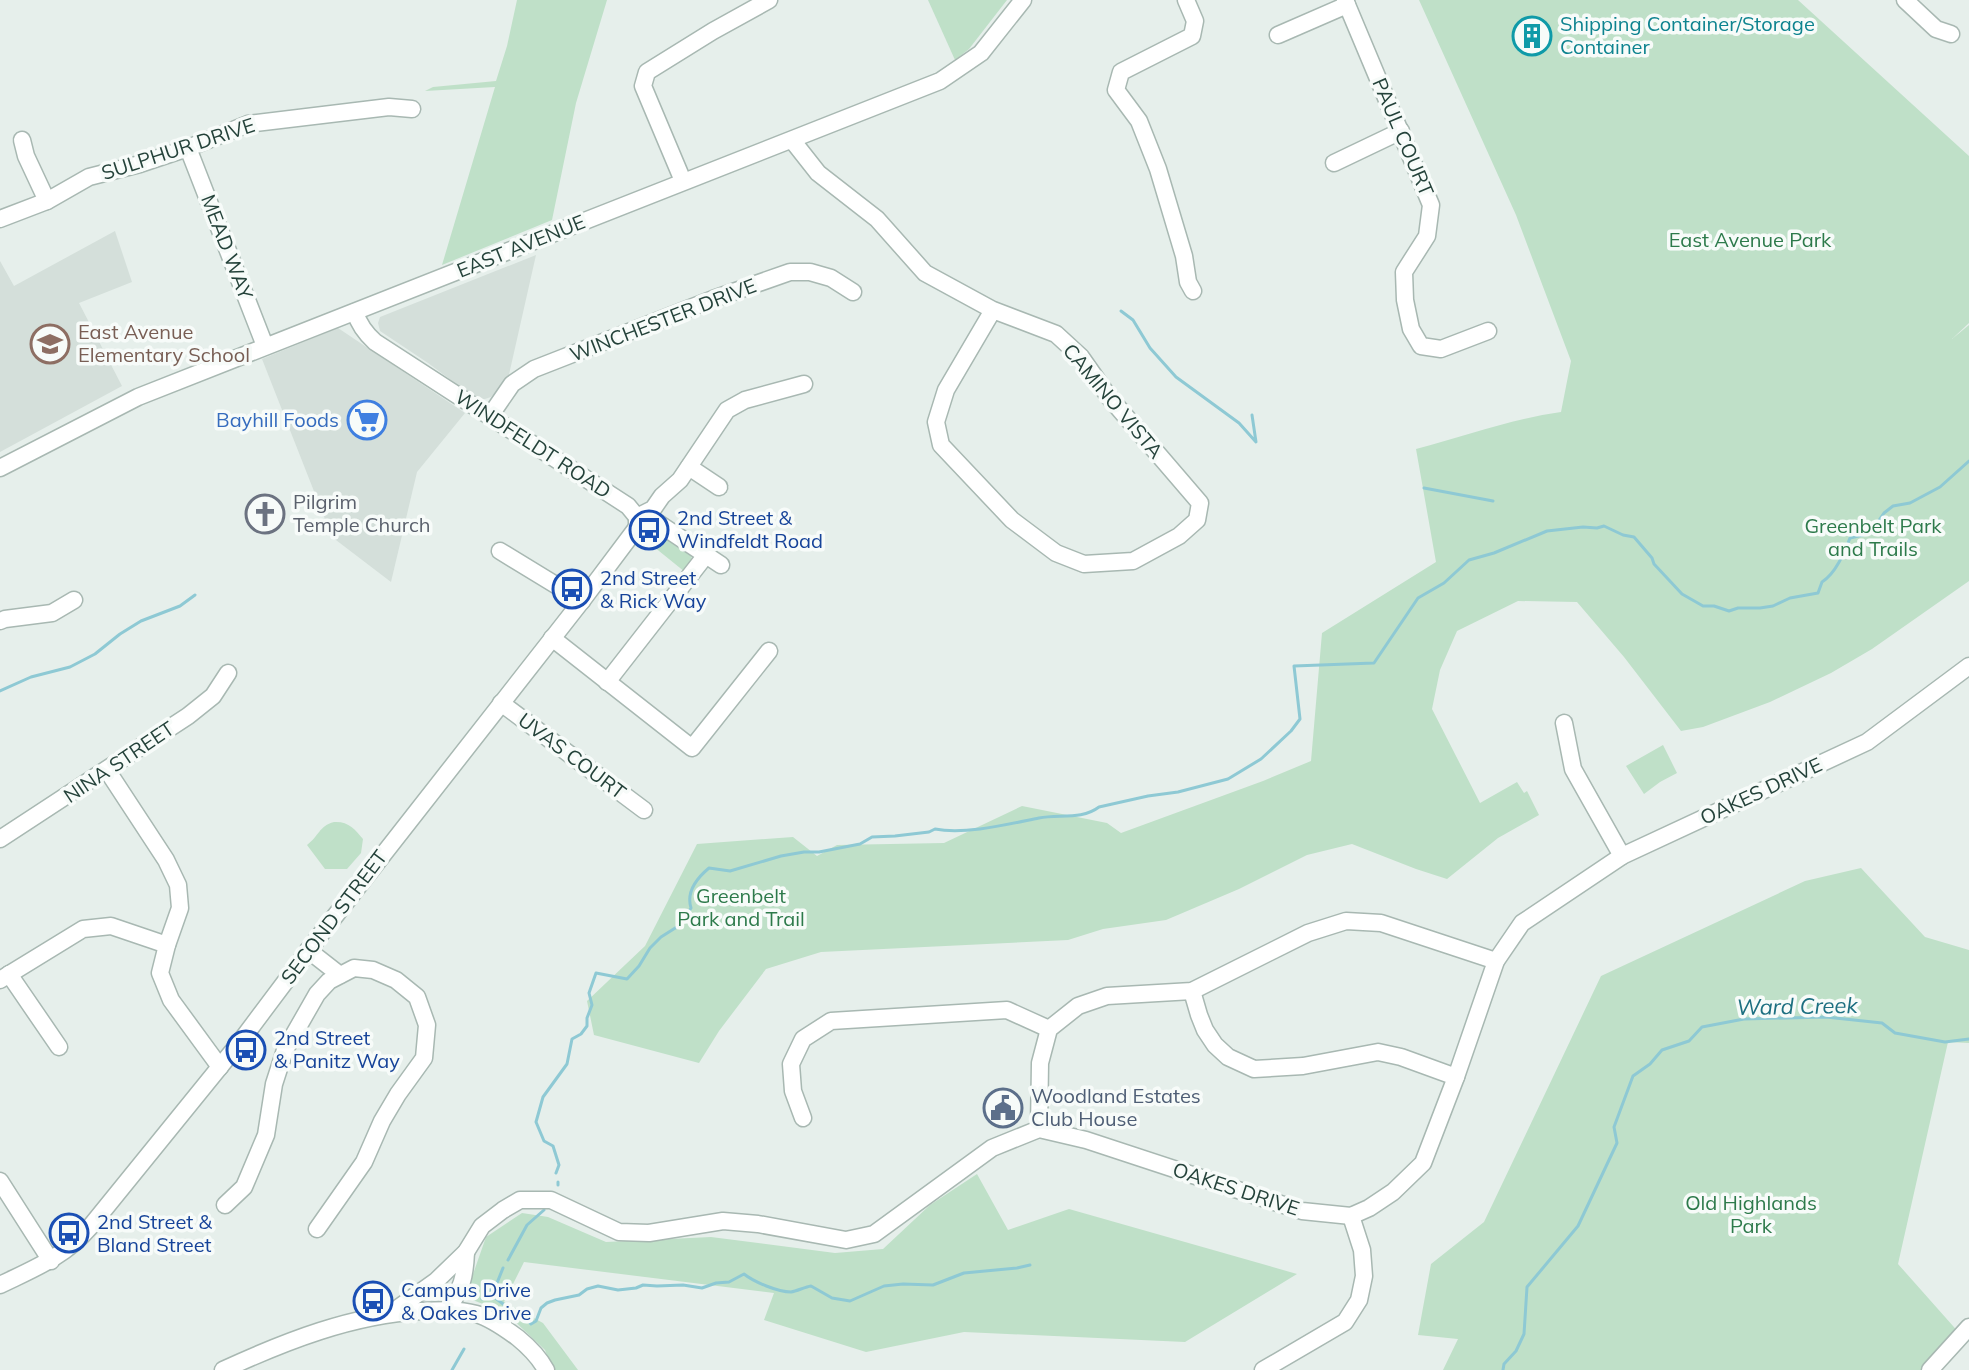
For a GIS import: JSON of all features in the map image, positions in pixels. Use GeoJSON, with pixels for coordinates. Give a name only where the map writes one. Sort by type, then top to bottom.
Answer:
{"type":"FeatureCollection","features":[{"type":"Feature","properties":{"kind":"street"},"geometry":{"type":"LineString","coordinates":[[683,181],[643,86],[647,72],[769,0]]}},
{"type":"Feature","properties":{"kind":"street","name":"EAST AVENUE"},"geometry":{"type":"LineString","coordinates":[[0,468],[138,397],[940,81],[981,53],[1023,0]]}},
{"type":"Feature","properties":{"kind":"street"},"geometry":{"type":"LineString","coordinates":[[1186,0],[1195,21],[1192,36],[1121,72],[1116,90],[1139,121],[1158,169],[1193,291]]}},
{"type":"Feature","properties":{"kind":"street"},"geometry":{"type":"LineString","coordinates":[[1905,0],[1936,29],[1951,34]]}},
{"type":"Feature","properties":{"kind":"street"},"geometry":{"type":"LineString","coordinates":[[1278,35],[1346,3]]}},
{"type":"Feature","properties":{"kind":"street","name":"PAUL COURT"},"geometry":{"type":"LineString","coordinates":[[1346,3],[1431,205],[1427,236],[1404,272],[1405,300],[1411,329],[1421,346],[1441,349],[1488,331]]}},
{"type":"Feature","properties":{"kind":"street","name":"SULPHUR DRIVE"},"geometry":{"type":"LineString","coordinates":[[0,219],[47,201],[89,177],[188,148],[248,124],[389,107],[412,109]]}},
{"type":"Feature","properties":{"kind":"street"},"geometry":{"type":"LineString","coordinates":[[1334,163],[1401,131]]}},
{"type":"Feature","properties":{"kind":"street"},"geometry":{"type":"LineString","coordinates":[[22,140],[47,201]]}},
{"type":"Feature","properties":{"kind":"street","name":"CAMINO VISTA"},"geometry":{"type":"LineString","coordinates":[[792,140],[818,173],[877,219],[925,273],[993,310],[1056,334],[1081,357],[1109,397],[1200,503],[1197,520],[1179,536],[1133,561],[1084,564],[1056,553],[1012,520],[941,445],[936,422],[946,390],[993,310]]}},
{"type":"Feature","properties":{"kind":"street","name":"MEAD WAY"},"geometry":{"type":"LineString","coordinates":[[188,148],[265,346]]}},
{"type":"Feature","properties":{"kind":"street","name":"WINCHESTER DRIVE"},"geometry":{"type":"LineString","coordinates":[[490,416],[512,384],[534,369],[790,272],[810,272],[831,278],[853,292]]}},
{"type":"Feature","properties":{"kind":"street","name":"WINDFELDT ROAD"},"geometry":{"type":"LineString","coordinates":[[355,312],[359,324],[375,342],[628,506],[637,517],[655,521],[721,565]]}},
{"type":"Feature","properties":{"kind":"street"},"geometry":{"type":"LineString","coordinates":[[637,517],[653,509],[680,480],[727,410],[745,400],[804,384]]}},
{"type":"Feature","properties":{"kind":"street"},"geometry":{"type":"LineString","coordinates":[[689,467],[719,487]]}},
{"type":"Feature","properties":{"kind":"street","name":"SECOND STREET"},"geometry":{"type":"LineString","coordinates":[[0,1285],[51,1261],[84,1233],[220,1067],[582,601],[635,530],[637,517]]}},
{"type":"Feature","properties":{"kind":"street"},"geometry":{"type":"LineString","coordinates":[[500,551],[582,601]]}},
{"type":"Feature","properties":{"kind":"street"},"geometry":{"type":"LineString","coordinates":[[607,682],[706,555]]}},
{"type":"Feature","properties":{"kind":"street"},"geometry":{"type":"LineString","coordinates":[[0,621],[52,613],[74,600]]}},
{"type":"Feature","properties":{"kind":"street"},"geometry":{"type":"LineString","coordinates":[[552,638],[692,748],[769,651]]}},
{"type":"Feature","properties":{"kind":"street","name":"OAKES DRIVE"},"geometry":{"type":"LineString","coordinates":[[1039,1129],[1086,1140],[1302,1211],[1351,1216],[1369,1208],[1393,1192],[1423,1163],[1496,961],[1522,923],[1622,856],[1867,742],[1969,666]]}},
{"type":"Feature","properties":{"kind":"street","name":"NINA STREET"},"geometry":{"type":"LineString","coordinates":[[0,839],[213,696],[228,673]]}},
{"type":"Feature","properties":{"kind":"street","name":"UVAS COURT"},"geometry":{"type":"LineString","coordinates":[[501,703],[644,810]]}},
{"type":"Feature","properties":{"kind":"street"},"geometry":{"type":"LineString","coordinates":[[1564,723],[1573,769],[1622,856]]}},
{"type":"Feature","properties":{"kind":"street"},"geometry":{"type":"LineString","coordinates":[[107,770],[166,860],[178,885],[180,908],[160,973],[171,1000],[220,1067]]}},
{"type":"Feature","properties":{"kind":"street"},"geometry":{"type":"LineString","coordinates":[[391,1313],[454,1265],[482,1226],[520,1200],[551,1200],[619,1232],[649,1233],[723,1221],[846,1240],[874,1234],[992,1148],[1039,1129],[1040,1063],[1049,1029],[1078,1006],[1107,996],[1192,991],[1308,933],[1346,921],[1381,923],[1496,961]]}},
{"type":"Feature","properties":{"kind":"street"},"geometry":{"type":"LineString","coordinates":[[59,1047],[5,977],[83,929],[111,926],[167,945]]}},
{"type":"Feature","properties":{"kind":"street"},"geometry":{"type":"LineString","coordinates":[[305,954],[335,978]]}},
{"type":"Feature","properties":{"kind":"street"},"geometry":{"type":"LineString","coordinates":[[225,1205],[244,1187],[266,1135],[274,1084],[285,1050],[317,994],[335,978],[354,968],[373,970],[396,980],[417,997],[427,1025],[424,1058],[382,1121],[364,1162],[317,1229]]}},
{"type":"Feature","properties":{"kind":"street"},"geometry":{"type":"LineString","coordinates":[[1192,991],[1205,1030],[1215,1045],[1228,1057],[1254,1069],[1303,1066],[1378,1052],[1456,1077]]}},
{"type":"Feature","properties":{"kind":"street"},"geometry":{"type":"LineString","coordinates":[[803,1118],[793,1091],[791,1064],[803,1039],[831,1021],[1007,1010],[1049,1029]]}},
{"type":"Feature","properties":{"kind":"street"},"geometry":{"type":"LineString","coordinates":[[0,1181],[51,1261]]}},
{"type":"Feature","properties":{"kind":"street"},"geometry":{"type":"LineString","coordinates":[[1263,1370],[1345,1322],[1359,1300],[1364,1276],[1362,1250],[1351,1216]]}},
{"type":"Feature","properties":{"kind":"street"},"geometry":{"type":"LineString","coordinates":[[447,1310],[459,1294],[466,1252]]}},
{"type":"Feature","properties":{"kind":"street"},"geometry":{"type":"LineString","coordinates":[[447,1310],[447,1292],[454,1265]]}},
{"type":"Feature","properties":{"kind":"street"},"geometry":{"type":"LineString","coordinates":[[223,1370],[271,1348],[329,1328],[391,1313],[447,1310],[477,1314],[504,1327],[528,1346],[546,1370]]}},
{"type":"Feature","properties":{"kind":"street"},"geometry":{"type":"LineString","coordinates":[[1930,1370],[1969,1327]]}},
{"type":"Feature","properties":{"kind":"shaded area","name":"East Avenue Elementary School"},"geometry":{"type":"Polygon","coordinates":[[[115,231],[132,282],[79,303],[122,386],[0,452],[0,261],[14,286],[115,231]]]}},
{"type":"Feature","properties":{"kind":"shaded area"},"geometry":{"type":"Polygon","coordinates":[[[536,255],[508,379],[491,397],[479,401],[380,331],[380,317],[536,255]]]}},
{"type":"Feature","properties":{"kind":"shaded area"},"geometry":{"type":"Polygon","coordinates":[[[338,328],[465,413],[417,472],[391,582],[332,537],[262,359],[338,328]]]}},
{"type":"Feature","properties":{"kind":"green space"},"geometry":{"type":"Polygon","coordinates":[[[517,0],[607,0],[576,103],[552,220],[442,265],[495,87],[425,91],[433,87],[496,81],[517,0]]]}},
{"type":"Feature","properties":{"kind":"green space"},"geometry":{"type":"Polygon","coordinates":[[[928,0],[1007,0],[969,49],[955,60],[928,0]]]}},
{"type":"Feature","properties":{"kind":"green space"},"geometry":{"type":"Polygon","coordinates":[[[1419,0],[1798,0],[1969,156],[1969,323],[1952,339],[1969,325],[1969,581],[1872,649],[1831,673],[1770,702],[1703,727],[1681,731],[1577,602],[1518,601],[1457,631],[1440,670],[1432,709],[1480,803],[1517,782],[1524,793],[1527,791],[1539,815],[1498,838],[1447,879],[1352,844],[1307,855],[1239,889],[1166,920],[1103,929],[1068,940],[821,952],[766,969],[699,1063],[594,1035],[587,1001],[645,946],[697,844],[793,837],[817,856],[837,845],[944,843],[1022,806],[1107,823],[1121,833],[1311,761],[1322,633],[1436,562],[1416,449],[1506,423],[1561,412],[1571,361],[1516,215],[1419,0]]]}},
{"type":"Feature","properties":{"kind":"green space"},"geometry":{"type":"Polygon","coordinates":[[[654,527],[690,552],[691,563],[685,572],[643,538],[654,527]]]}},
{"type":"Feature","properties":{"kind":"green space"},"geometry":{"type":"Polygon","coordinates":[[[1663,745],[1677,773],[1644,794],[1626,766],[1663,745]]]}},
{"type":"Feature","properties":{"kind":"green space"},"geometry":{"type":"Polygon","coordinates":[[[334,822],[347,824],[363,839],[361,853],[347,869],[325,869],[307,845],[322,829],[334,822]]]}},
{"type":"Feature","properties":{"kind":"green space","name":"Old Highlands Park"},"geometry":{"type":"Polygon","coordinates":[[[1861,868],[1925,937],[1969,950],[1969,1043],[1948,1042],[1898,1264],[1961,1335],[1931,1370],[1443,1370],[1458,1339],[1418,1335],[1431,1264],[1484,1222],[1601,976],[1805,881],[1861,868]]]}},
{"type":"Feature","properties":{"kind":"green space"},"geometry":{"type":"Polygon","coordinates":[[[977,1174],[1008,1230],[1069,1209],[1297,1274],[1185,1342],[964,1332],[866,1352],[764,1320],[774,1293],[524,1262],[504,1302],[543,1323],[578,1370],[552,1370],[545,1350],[506,1313],[465,1297],[486,1237],[522,1213],[548,1217],[606,1242],[711,1237],[835,1253],[883,1249],[930,1205],[977,1174]]]}},
{"type":"Feature","properties":{"kind":"waterway"},"geometry":{"type":"LineString","coordinates":[[1121,311],[1133,320],[1150,348],[1176,377],[1239,423],[1256,442],[1252,415]]}},
{"type":"Feature","properties":{"kind":"waterway"},"geometry":{"type":"LineString","coordinates":[[556,1173],[559,1165],[553,1146],[544,1141],[536,1122],[543,1097],[567,1064],[572,1039],[587,1026],[592,1005],[589,993],[596,973],[627,979],[650,948],[680,925],[691,908],[690,896],[694,886],[709,868],[730,871],[781,856],[860,844],[872,837],[935,829],[973,830],[1047,817],[1078,815],[1099,807],[1228,779],[1261,759],[1300,719],[1294,666],[1374,663],[1418,598],[1444,583],[1469,560],[1547,531],[1604,526],[1634,537],[1682,594],[1703,606],[1729,611],[1760,608],[1818,593],[1822,582],[1839,562],[1850,538],[1873,529],[1893,506],[1910,503],[1940,487],[1969,461]]}},
{"type":"Feature","properties":{"kind":"waterway"},"geometry":{"type":"LineString","coordinates":[[1424,488],[1493,501]]}},
{"type":"Feature","properties":{"kind":"waterway"},"geometry":{"type":"LineString","coordinates":[[0,691],[31,677],[70,667],[95,654],[141,621],[180,606],[195,595]]}},
{"type":"Feature","properties":{"kind":"waterway","name":"Ward Creek"},"geometry":{"type":"LineString","coordinates":[[1503,1370],[1524,1334],[1527,1287],[1578,1226],[1617,1143],[1614,1127],[1633,1076],[1650,1064],[1662,1050],[1689,1041],[1702,1027],[1744,1019],[1826,1017],[1882,1023],[1895,1033],[1945,1042],[1969,1039]]}},
{"type":"Feature","properties":{"kind":"waterway"},"geometry":{"type":"LineString","coordinates":[[508,1260],[527,1225],[544,1210]]}},
{"type":"Feature","properties":{"kind":"waterway"},"geometry":{"type":"LineString","coordinates":[[523,1314],[531,1324],[547,1303],[579,1295],[598,1286],[618,1290],[643,1285],[702,1288],[729,1282],[744,1274],[780,1290],[791,1292],[811,1286],[832,1298],[850,1301],[884,1286],[933,1285],[964,1273],[1030,1265]]}},
{"type":"Feature","properties":{"kind":"waterway"},"geometry":{"type":"LineString","coordinates":[[482,1299],[497,1283],[503,1268]]}},
{"type":"Feature","properties":{"kind":"waterway"},"geometry":{"type":"LineString","coordinates":[[489,1293],[507,1307]]}},
{"type":"Feature","properties":{"kind":"waterway"},"geometry":{"type":"LineString","coordinates":[[452,1370],[464,1349]]}},
{"type":"Feature","properties":{"kind":"place","name":"Shipping Container/Storage Container"},"geometry":{"type":"Point","coordinates":[1532,36]}},
{"type":"Feature","properties":{"kind":"place","name":"East Avenue Elementary School"},"geometry":{"type":"Point","coordinates":[50,344]}},
{"type":"Feature","properties":{"kind":"place","name":"Bayhill Foods"},"geometry":{"type":"Point","coordinates":[367,420]}},
{"type":"Feature","properties":{"kind":"place","name":"Pilgrim Temple Church"},"geometry":{"type":"Point","coordinates":[265,514]}},
{"type":"Feature","properties":{"kind":"place","name":"2nd Street & Windfeldt Road"},"geometry":{"type":"Point","coordinates":[649,530]}},
{"type":"Feature","properties":{"kind":"place","name":"2nd Street & Rick Way"},"geometry":{"type":"Point","coordinates":[572,589]}},
{"type":"Feature","properties":{"kind":"place","name":"2nd Street & Panitz Way"},"geometry":{"type":"Point","coordinates":[246,1050]}},
{"type":"Feature","properties":{"kind":"place","name":"Woodland Estates Club House"},"geometry":{"type":"Point","coordinates":[1003,1108]}},
{"type":"Feature","properties":{"kind":"place","name":"2nd Street & Bland Street"},"geometry":{"type":"Point","coordinates":[69,1233]}},
{"type":"Feature","properties":{"kind":"place","name":"Campus Drive & Oakes Drive"},"geometry":{"type":"Point","coordinates":[373,1301]}},
{"type":"Feature","properties":{"kind":"park label","name":"East Avenue Park"},"geometry":{"type":"Point","coordinates":[1750,240]}},
{"type":"Feature","properties":{"kind":"park label","name":"Greenbelt Park and Trails"},"geometry":{"type":"Point","coordinates":[1873,538]}},
{"type":"Feature","properties":{"kind":"park label","name":"Greenbelt Park and Trail"},"geometry":{"type":"Point","coordinates":[741,908]}}]}
